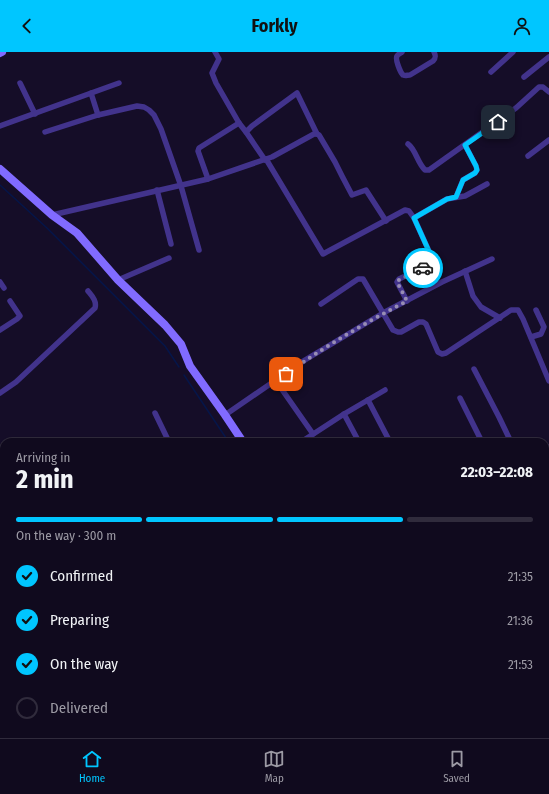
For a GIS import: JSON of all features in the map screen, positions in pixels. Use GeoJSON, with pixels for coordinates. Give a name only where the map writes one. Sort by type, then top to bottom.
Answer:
{"type":"FeatureCollection","features":[{"type":"Feature","properties":{"kind":"street"},"geometry":{"type":"LineString","coordinates":[[215,52],[219,60],[212,73],[216,83],[239,123],[266,159],[323,254],[407,210],[411,212],[433,262],[432,264],[397,282],[407,301]]}},
{"type":"Feature","properties":{"kind":"street"},"geometry":{"type":"LineString","coordinates":[[402,52],[397,55],[396,61],[402,73],[407,76],[433,61],[436,57],[434,52]]}},
{"type":"Feature","properties":{"kind":"street"},"geometry":{"type":"LineString","coordinates":[[491,72],[513,52]]}},
{"type":"Feature","properties":{"kind":"street"},"geometry":{"type":"LineString","coordinates":[[524,77],[549,57]]}},
{"type":"Feature","properties":{"kind":"street"},"geometry":{"type":"LineString","coordinates":[[20,83],[35,114]]}},
{"type":"Feature","properties":{"kind":"street"},"geometry":{"type":"LineString","coordinates":[[0,126],[119,83]]}},
{"type":"Feature","properties":{"kind":"street"},"geometry":{"type":"LineString","coordinates":[[408,144],[413,148],[421,165],[427,171],[516,108],[539,87],[543,87],[549,92]]}},
{"type":"Feature","properties":{"kind":"street"},"geometry":{"type":"LineString","coordinates":[[91,93],[98,115]]}},
{"type":"Feature","properties":{"kind":"street"},"geometry":{"type":"LineString","coordinates":[[246,132],[297,93],[317,134],[335,162],[352,195],[366,190],[386,221]]}},
{"type":"Feature","properties":{"kind":"street"},"geometry":{"type":"LineString","coordinates":[[44,132],[98,115],[137,106],[144,107],[149,110],[154,115],[162,129],[199,250]]}},
{"type":"Feature","properties":{"kind":"street"},"geometry":{"type":"LineString","coordinates":[[208,179],[198,150],[199,148],[239,123]]}},
{"type":"Feature","properties":{"kind":"street"},"geometry":{"type":"LineString","coordinates":[[52,215],[208,179],[272,157],[314,134],[317,134]]}},
{"type":"Feature","properties":{"kind":"street"},"geometry":{"type":"LineString","coordinates":[[528,156],[549,140]]}},
{"type":"Feature","properties":{"kind":"street"},"geometry":{"type":"LineString","coordinates":[[456,197],[463,180],[475,173],[477,170],[465,145]]}},
{"type":"Feature","properties":{"kind":"street"},"geometry":{"type":"LineString","coordinates":[[0,169],[52,215],[77,233],[118,280],[165,325],[181,344],[190,366],[225,415],[237,438]]}},
{"type":"Feature","properties":{"kind":"street"},"geometry":{"type":"LineString","coordinates":[[414,218],[447,199],[465,196],[487,184]]}},
{"type":"Feature","properties":{"kind":"street"},"geometry":{"type":"LineString","coordinates":[[157,190],[171,244]]}},
{"type":"Feature","properties":{"kind":"street"},"geometry":{"type":"LineString","coordinates":[[118,280],[169,258]]}},
{"type":"Feature","properties":{"kind":"street"},"geometry":{"type":"LineString","coordinates":[[225,415],[305,360],[383,313],[442,282],[492,259]]}},
{"type":"Feature","properties":{"kind":"street"},"geometry":{"type":"LineString","coordinates":[[466,271],[473,296],[481,307],[500,318]]}},
{"type":"Feature","properties":{"kind":"street"},"geometry":{"type":"LineString","coordinates":[[321,304],[361,278],[365,280],[395,332],[401,332],[419,322],[423,322],[426,324],[438,352],[442,354],[512,310],[518,310],[549,381]]}},
{"type":"Feature","properties":{"kind":"street"},"geometry":{"type":"LineString","coordinates":[[0,282],[4,288]]}},
{"type":"Feature","properties":{"kind":"street"},"geometry":{"type":"LineString","coordinates":[[0,393],[22,376],[95,308],[96,303],[88,291]]}},
{"type":"Feature","properties":{"kind":"street"},"geometry":{"type":"LineString","coordinates":[[0,330],[18,319],[20,316],[10,301]]}},
{"type":"Feature","properties":{"kind":"street"},"geometry":{"type":"LineString","coordinates":[[536,310],[544,327],[542,332]]}},
{"type":"Feature","properties":{"kind":"street"},"geometry":{"type":"LineString","coordinates":[[531,337],[541,334],[542,332],[549,332]]}},
{"type":"Feature","properties":{"kind":"street"},"geometry":{"type":"LineString","coordinates":[[474,369],[509,438]]}},
{"type":"Feature","properties":{"kind":"street"},"geometry":{"type":"LineString","coordinates":[[276,381],[313,434]]}},
{"type":"Feature","properties":{"kind":"street"},"geometry":{"type":"LineString","coordinates":[[307,438],[385,390]]}},
{"type":"Feature","properties":{"kind":"street"},"geometry":{"type":"LineString","coordinates":[[460,398],[480,438]]}},
{"type":"Feature","properties":{"kind":"street"},"geometry":{"type":"LineString","coordinates":[[368,400],[388,438]]}},
{"type":"Feature","properties":{"kind":"street"},"geometry":{"type":"LineString","coordinates":[[155,413],[167,438]]}},
{"type":"Feature","properties":{"kind":"street"},"geometry":{"type":"LineString","coordinates":[[344,414],[357,438]]}},
{"type":"Feature","properties":{"kind":"waterway"},"geometry":{"type":"LineString","coordinates":[[0,185],[47,228],[165,346],[179,367]]}},
{"type":"Feature","properties":{"kind":"waterway"},"geometry":{"type":"LineString","coordinates":[[184,375],[226,438]]}},
{"type":"Feature","properties":{"kind":"way so far"},"geometry":{"type":"LineString","coordinates":[[286,374],[305,360],[383,313],[407,301],[397,282],[398,280],[423,268]]}},
{"type":"Feature","properties":{"kind":"route"},"geometry":{"type":"LineString","coordinates":[[423,268],[432,264],[433,262],[414,218],[447,199],[456,197],[463,180],[475,173],[477,170],[465,145],[498,122]]}}]}
